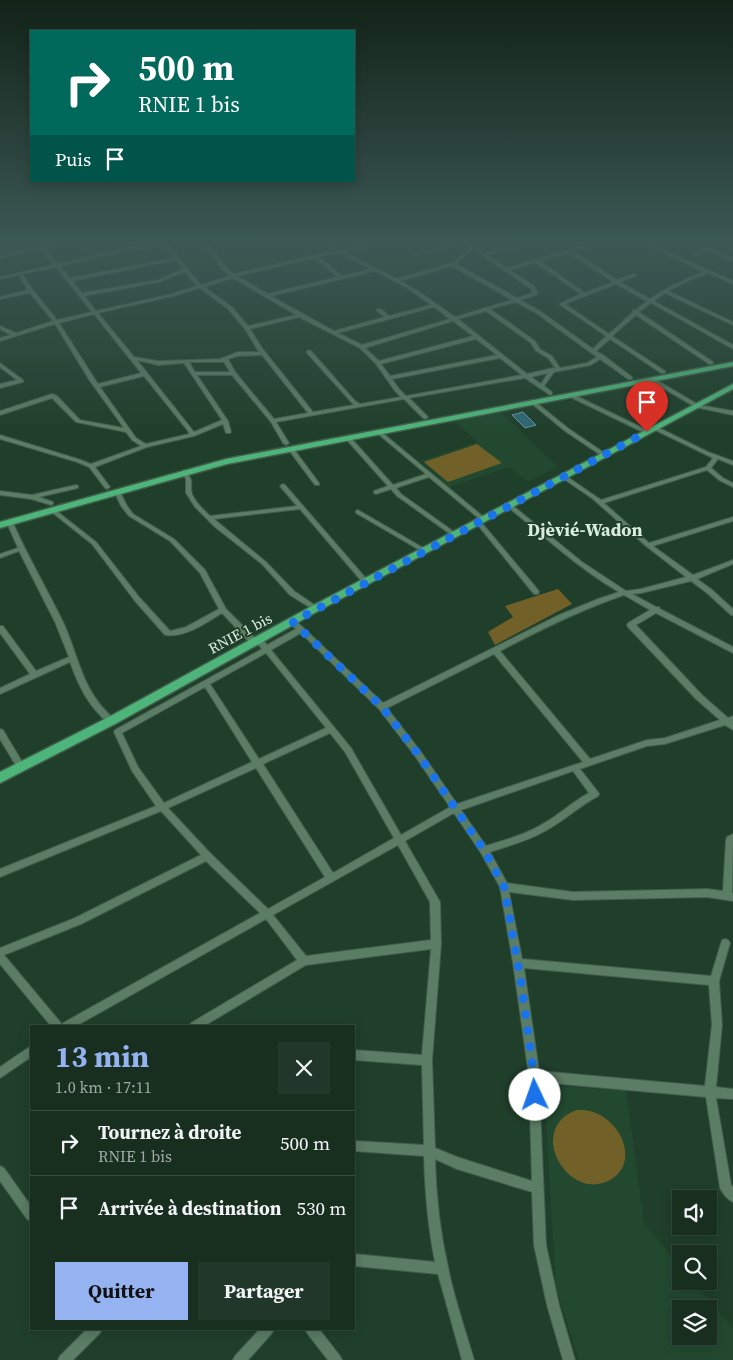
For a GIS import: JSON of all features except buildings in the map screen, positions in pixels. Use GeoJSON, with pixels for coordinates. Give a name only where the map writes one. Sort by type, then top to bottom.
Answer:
{"type":"FeatureCollection","features":[{"type":"Feature","properties":{"kind":"main road"},"geometry":{"type":"LineString","coordinates":[[0,525],[10,523],[50,505],[189,464],[733,358]]}},
{"type":"Feature","properties":{"kind":"main road"},"geometry":{"type":"LineString","coordinates":[[0,518],[50,505],[118,491],[288,446],[348,438],[733,364]]}},
{"type":"Feature","properties":{"kind":"main road","name":"RNIE 1 bis"},"geometry":{"type":"LineString","coordinates":[[0,778],[111,721],[316,608],[481,522],[733,386]]}},
{"type":"Feature","properties":{"kind":"street"},"geometry":{"type":"LineString","coordinates":[[43,305],[56,322],[134,439],[146,446]]}},
{"type":"Feature","properties":{"kind":"street"},"geometry":{"type":"LineString","coordinates":[[89,305],[194,433]]}},
{"type":"Feature","properties":{"kind":"street"},"geometry":{"type":"LineString","coordinates":[[0,340],[56,322],[125,305]]}},
{"type":"Feature","properties":{"kind":"street"},"geometry":{"type":"LineString","coordinates":[[227,305],[247,328],[259,347],[312,414]]}},
{"type":"Feature","properties":{"kind":"street"},"geometry":{"type":"LineString","coordinates":[[283,305],[362,347],[378,362],[397,390],[425,417]]}},
{"type":"Feature","properties":{"kind":"street"},"geometry":{"type":"LineString","coordinates":[[334,332],[433,305]]}},
{"type":"Feature","properties":{"kind":"street"},"geometry":{"type":"LineString","coordinates":[[436,305],[541,388],[550,393]]}},
{"type":"Feature","properties":{"kind":"street"},"geometry":{"type":"LineString","coordinates":[[362,347],[503,305]]}},
{"type":"Feature","properties":{"kind":"street"},"geometry":{"type":"LineString","coordinates":[[526,305],[630,378]]}},
{"type":"Feature","properties":{"kind":"street"},"geometry":{"type":"LineString","coordinates":[[563,305],[663,372]]}},
{"type":"Feature","properties":{"kind":"street"},"geometry":{"type":"LineString","coordinates":[[593,351],[642,305]]}},
{"type":"Feature","properties":{"kind":"street"},"geometry":{"type":"LineString","coordinates":[[659,305],[733,347]]}},
{"type":"Feature","properties":{"kind":"street"},"geometry":{"type":"LineString","coordinates":[[694,305],[733,324]]}},
{"type":"Feature","properties":{"kind":"street"},"geometry":{"type":"LineString","coordinates":[[379,310],[388,317]]}},
{"type":"Feature","properties":{"kind":"street"},"geometry":{"type":"LineString","coordinates":[[488,310],[533,342],[538,350],[550,357],[556,370]]}},
{"type":"Feature","properties":{"kind":"street"},"geometry":{"type":"LineString","coordinates":[[635,311],[710,362]]}},
{"type":"Feature","properties":{"kind":"street"},"geometry":{"type":"LineString","coordinates":[[725,320],[733,314]]}},
{"type":"Feature","properties":{"kind":"street"},"geometry":{"type":"LineString","coordinates":[[247,328],[300,315]]}},
{"type":"Feature","properties":{"kind":"street"},"geometry":{"type":"LineString","coordinates":[[630,316],[640,316]]}},
{"type":"Feature","properties":{"kind":"street"},"geometry":{"type":"LineString","coordinates":[[0,327],[14,335]]}},
{"type":"Feature","properties":{"kind":"street"},"geometry":{"type":"LineString","coordinates":[[378,362],[476,337]]}},
{"type":"Feature","properties":{"kind":"street"},"geometry":{"type":"LineString","coordinates":[[250,353],[259,347]]}},
{"type":"Feature","properties":{"kind":"street"},"geometry":{"type":"LineString","coordinates":[[309,352],[352,405]]}},
{"type":"Feature","properties":{"kind":"street"},"geometry":{"type":"LineString","coordinates":[[132,358],[158,363],[222,359],[238,354],[264,353]]}},
{"type":"Feature","properties":{"kind":"street"},"geometry":{"type":"LineString","coordinates":[[389,378],[501,356]]}},
{"type":"Feature","properties":{"kind":"street"},"geometry":{"type":"LineString","coordinates":[[589,364],[601,356]]}},
{"type":"Feature","properties":{"kind":"street"},"geometry":{"type":"LineString","coordinates":[[222,359],[226,360],[233,373],[273,421],[288,446],[317,484]]}},
{"type":"Feature","properties":{"kind":"street"},"geometry":{"type":"LineString","coordinates":[[185,361],[225,421],[228,432]]}},
{"type":"Feature","properties":{"kind":"street"},"geometry":{"type":"LineString","coordinates":[[273,421],[352,405],[360,406],[589,364],[611,363]]}},
{"type":"Feature","properties":{"kind":"street"},"geometry":{"type":"LineString","coordinates":[[0,365],[21,381],[0,386]]}},
{"type":"Feature","properties":{"kind":"street"},"geometry":{"type":"LineString","coordinates":[[541,388],[556,370]]}},
{"type":"Feature","properties":{"kind":"street"},"geometry":{"type":"LineString","coordinates":[[192,374],[233,373]]}},
{"type":"Feature","properties":{"kind":"street"},"geometry":{"type":"LineString","coordinates":[[98,386],[144,374]]}},
{"type":"Feature","properties":{"kind":"street"},"geometry":{"type":"LineString","coordinates":[[651,379],[697,406],[733,413]]}},
{"type":"Feature","properties":{"kind":"street"},"geometry":{"type":"LineString","coordinates":[[570,395],[733,463]]}},
{"type":"Feature","properties":{"kind":"street"},"geometry":{"type":"LineString","coordinates":[[0,413],[52,396],[78,421],[129,431]]}},
{"type":"Feature","properties":{"kind":"street"},"geometry":{"type":"LineString","coordinates":[[533,402],[567,430],[604,455]]}},
{"type":"Feature","properties":{"kind":"street"},"geometry":{"type":"LineString","coordinates":[[91,466],[146,446],[194,433],[225,421]]}},
{"type":"Feature","properties":{"kind":"street"},"geometry":{"type":"LineString","coordinates":[[379,432],[481,522],[536,592]]}},
{"type":"Feature","properties":{"kind":"street"},"geometry":{"type":"LineString","coordinates":[[0,437],[91,466],[107,487]]}},
{"type":"Feature","properties":{"kind":"street"},"geometry":{"type":"LineString","coordinates":[[348,438],[399,495],[455,535]]}},
{"type":"Feature","properties":{"kind":"street"},"geometry":{"type":"LineString","coordinates":[[600,502],[708,468],[717,457]]}},
{"type":"Feature","properties":{"kind":"street"},"geometry":{"type":"LineString","coordinates":[[708,468],[721,479],[733,485]]}},
{"type":"Feature","properties":{"kind":"street"},"geometry":{"type":"LineString","coordinates":[[184,472],[189,479],[188,493],[197,506],[264,563],[292,593],[316,608]]}},
{"type":"Feature","properties":{"kind":"street"},"geometry":{"type":"LineString","coordinates":[[376,492],[430,475]]}},
{"type":"Feature","properties":{"kind":"street"},"geometry":{"type":"LineString","coordinates":[[564,477],[600,502],[733,613]]}},
{"type":"Feature","properties":{"kind":"street"},"geometry":{"type":"LineString","coordinates":[[284,486],[366,582]]}},
{"type":"Feature","properties":{"kind":"street"},"geometry":{"type":"LineString","coordinates":[[32,497],[50,491],[76,487]]}},
{"type":"Feature","properties":{"kind":"street"},"geometry":{"type":"LineString","coordinates":[[50,491],[50,505]]}},
{"type":"Feature","properties":{"kind":"street"},"geometry":{"type":"LineString","coordinates":[[118,491],[124,506],[131,515],[172,540],[203,572],[223,610],[266,649],[332,729],[348,750],[436,902],[436,944],[428,1060],[428,1151],[435,1233],[442,1269],[468,1360]]}},
{"type":"Feature","properties":{"kind":"street"},"geometry":{"type":"LineString","coordinates":[[0,493],[32,497],[50,505],[94,543],[137,599],[168,633],[174,633],[187,628],[223,610]]}},
{"type":"Feature","properties":{"kind":"street"},"geometry":{"type":"LineString","coordinates":[[510,506],[558,548],[624,593],[733,650]]}},
{"type":"Feature","properties":{"kind":"street"},"geometry":{"type":"LineString","coordinates":[[209,518],[301,507]]}},
{"type":"Feature","properties":{"kind":"street"},"geometry":{"type":"LineString","coordinates":[[358,512],[425,551]]}},
{"type":"Feature","properties":{"kind":"street"},"geometry":{"type":"LineString","coordinates":[[648,544],[733,519]]}},
{"type":"Feature","properties":{"kind":"street"},"geometry":{"type":"LineString","coordinates":[[10,523],[20,549],[60,624],[90,700],[101,714],[111,721]]}},
{"type":"Feature","properties":{"kind":"street"},"geometry":{"type":"LineString","coordinates":[[0,556],[20,549]]}},
{"type":"Feature","properties":{"kind":"street"},"geometry":{"type":"LineString","coordinates":[[382,707],[562,617],[624,593],[641,591],[692,578],[733,562]]}},
{"type":"Feature","properties":{"kind":"street"},"geometry":{"type":"LineString","coordinates":[[657,609],[631,625],[699,697],[729,720],[733,727]]}},
{"type":"Feature","properties":{"kind":"street"},"geometry":{"type":"LineString","coordinates":[[293,622],[382,707],[456,808],[484,850],[504,887],[518,963],[534,1076],[540,1244],[553,1305],[569,1360]]}},
{"type":"Feature","properties":{"kind":"street"},"geometry":{"type":"LineString","coordinates":[[0,628],[34,675]]}},
{"type":"Feature","properties":{"kind":"street"},"geometry":{"type":"LineString","coordinates":[[301,630],[118,732],[135,768],[162,807],[207,856],[267,914],[304,961]]}},
{"type":"Feature","properties":{"kind":"street"},"geometry":{"type":"LineString","coordinates":[[495,650],[589,763]]}},
{"type":"Feature","properties":{"kind":"street"},"geometry":{"type":"LineString","coordinates":[[0,691],[72,658]]}},
{"type":"Feature","properties":{"kind":"street"},"geometry":{"type":"LineString","coordinates":[[206,683],[330,878]]}},
{"type":"Feature","properties":{"kind":"street"},"geometry":{"type":"LineString","coordinates":[[69,1025],[456,808],[647,743],[665,741],[729,720]]}},
{"type":"Feature","properties":{"kind":"street"},"geometry":{"type":"LineString","coordinates":[[0,873],[162,807],[332,729]]}},
{"type":"Feature","properties":{"kind":"street"},"geometry":{"type":"LineString","coordinates":[[0,732],[21,767]]}},
{"type":"Feature","properties":{"kind":"street"},"geometry":{"type":"LineString","coordinates":[[484,850],[531,834],[550,824],[580,801],[595,794],[575,768]]}},
{"type":"Feature","properties":{"kind":"street"},"geometry":{"type":"LineString","coordinates":[[504,887],[573,896],[707,893],[730,896],[730,840],[733,838]]}},
{"type":"Feature","properties":{"kind":"street"},"geometry":{"type":"LineString","coordinates":[[0,952],[78,921],[207,856]]}},
{"type":"Feature","properties":{"kind":"street"},"geometry":{"type":"LineString","coordinates":[[725,943],[714,981],[717,1025],[710,1092],[726,1188],[733,1196]]}},
{"type":"Feature","properties":{"kind":"street"},"geometry":{"type":"LineString","coordinates":[[197,1025],[304,961],[436,944]]}},
{"type":"Feature","properties":{"kind":"street"},"geometry":{"type":"LineString","coordinates":[[0,957],[56,1025]]}},
{"type":"Feature","properties":{"kind":"street"},"geometry":{"type":"LineString","coordinates":[[518,963],[714,981]]}},
{"type":"Feature","properties":{"kind":"street"},"geometry":{"type":"LineString","coordinates":[[0,1073],[30,1052]]}},
{"type":"Feature","properties":{"kind":"street"},"geometry":{"type":"LineString","coordinates":[[355,1055],[428,1060]]}},
{"type":"Feature","properties":{"kind":"street"},"geometry":{"type":"LineString","coordinates":[[534,1076],[604,1084],[733,1094]]}},
{"type":"Feature","properties":{"kind":"street"},"geometry":{"type":"LineString","coordinates":[[355,1146],[428,1151],[457,1163],[538,1188]]}},
{"type":"Feature","properties":{"kind":"street"},"geometry":{"type":"LineString","coordinates":[[0,1172],[30,1215]]}},
{"type":"Feature","properties":{"kind":"street"},"geometry":{"type":"LineString","coordinates":[[355,1260],[442,1269]]}},
{"type":"Feature","properties":{"kind":"street"},"geometry":{"type":"LineString","coordinates":[[64,1360],[95,1330]]}},
{"type":"Feature","properties":{"kind":"street"},"geometry":{"type":"LineString","coordinates":[[239,1360],[267,1330]]}},
{"type":"Feature","properties":{"kind":"street"},"geometry":{"type":"LineString","coordinates":[[312,1330],[336,1360]]}},
{"type":"Feature","properties":{"kind":"shaded area"},"geometry":{"type":"Polygon","coordinates":[[[500,411],[557,467],[528,482],[509,467],[449,487],[421,461],[478,442],[454,421],[500,411]]]}},
{"type":"Feature","properties":{"kind":"shaded area"},"geometry":{"type":"Polygon","coordinates":[[[477,444],[502,463],[448,482],[424,462],[477,444]]]}},
{"type":"Feature","properties":{"kind":"shaded area"},"geometry":{"type":"Polygon","coordinates":[[[558,589],[572,604],[495,645],[488,632],[513,617],[505,606],[558,589]]]}},
{"type":"Feature","properties":{"kind":"shaded area"},"geometry":{"type":"Polygon","coordinates":[[[544,1086],[626,1090],[644,1224],[672,1257],[672,1290],[700,1290],[709,1300],[672,1300],[672,1345],[717,1345],[717,1310],[733,1329],[733,1360],[579,1360],[556,1287],[544,1086]]]}},
{"type":"Feature","properties":{"kind":"shaded area"},"geometry":{"type":"Polygon","coordinates":[[[577,1110],[591,1111],[604,1117],[614,1126],[621,1138],[625,1150],[624,1162],[619,1173],[608,1181],[593,1184],[578,1181],[566,1172],[558,1159],[553,1145],[554,1131],[562,1119],[577,1110]]]}},
{"type":"Feature","properties":{"kind":"district","name":"Djèvié-Wadon"},"geometry":{"type":"Point","coordinates":[585,529]}},
{"type":"Feature","properties":{"kind":"route"},"geometry":{"type":"LineString","coordinates":[[535,1095],[521,982],[504,887],[484,850],[456,808],[382,707],[293,622],[647,432]]}}]}
